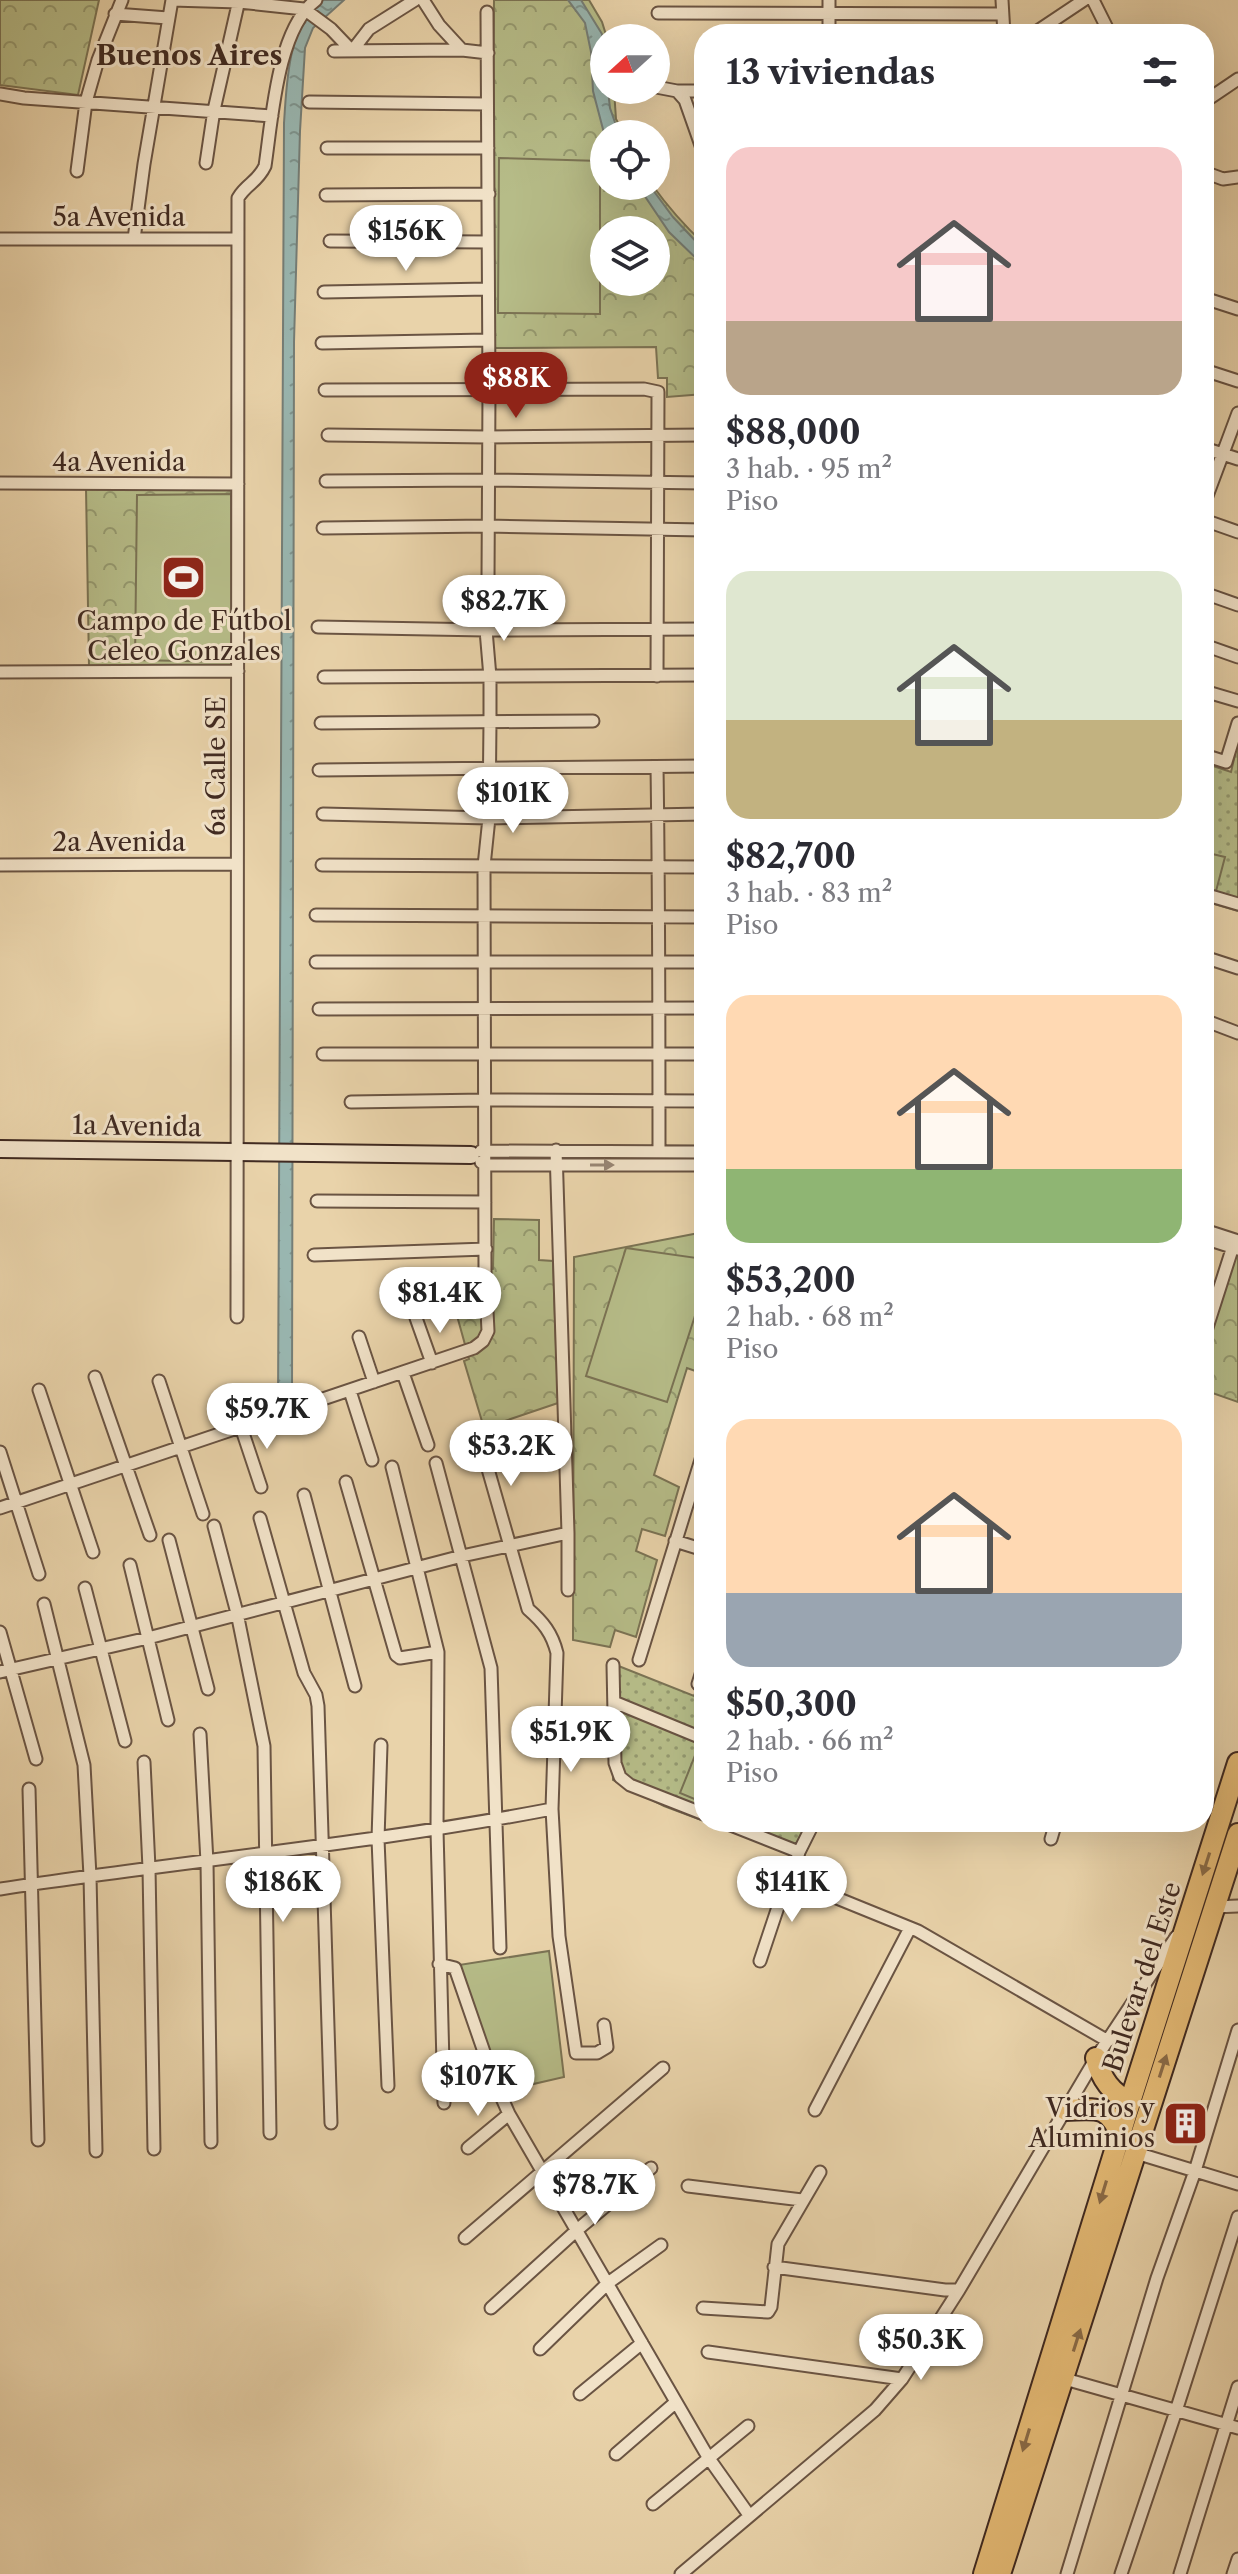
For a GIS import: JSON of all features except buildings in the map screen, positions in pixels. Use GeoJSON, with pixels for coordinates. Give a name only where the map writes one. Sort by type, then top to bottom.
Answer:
{"type":"FeatureCollection","features":[{"type":"Feature","properties":{"kind":"highway","name":"Bulevar del Este"},"geometry":{"type":"LineString","coordinates":[[984,2574],[1238,1763]]}},
{"type":"Feature","properties":{"kind":"highway","name":"Bulevar del Este"},"geometry":{"type":"LineString","coordinates":[[1000,2574],[1238,1834]]}},
{"type":"Feature","properties":{"kind":"highway"},"geometry":{"type":"LineString","coordinates":[[1102,2050],[1100,2072],[1115,2095],[1130,2102]]}},
{"type":"Feature","properties":{"kind":"highway"},"geometry":{"type":"LineString","coordinates":[[1066,2110],[1101,2109],[1130,2102],[1152,2101]]}},
{"type":"Feature","properties":{"kind":"highway"},"geometry":{"type":"LineString","coordinates":[[1101,2109],[1114,2120],[1121,2136]]}},
{"type":"Feature","properties":{"kind":"street"},"geometry":{"type":"LineString","coordinates":[[77,171],[86,102],[122,0]]}},
{"type":"Feature","properties":{"kind":"street"},"geometry":{"type":"LineString","coordinates":[[134,239],[172,0],[239,1],[306,11],[323,22],[352,51]]}},
{"type":"Feature","properties":{"kind":"street","name":"6a Calle SE"},"geometry":{"type":"LineString","coordinates":[[237,1317],[238,198],[243,189],[260,178],[265,166],[283,56],[306,11],[316,0]]}},
{"type":"Feature","properties":{"kind":"street"},"geometry":{"type":"LineString","coordinates":[[352,51],[369,29],[415,0]]}},
{"type":"Feature","properties":{"kind":"street"},"geometry":{"type":"LineString","coordinates":[[423,0],[439,25],[462,50]]}},
{"type":"Feature","properties":{"kind":"street"},"geometry":{"type":"LineString","coordinates":[[829,0],[829,24]]}},
{"type":"Feature","properties":{"kind":"street"},"geometry":{"type":"LineString","coordinates":[[1002,0],[1003,24]]}},
{"type":"Feature","properties":{"kind":"street"},"geometry":{"type":"LineString","coordinates":[[1050,24],[1084,0]]}},
{"type":"Feature","properties":{"kind":"street"},"geometry":{"type":"LineString","coordinates":[[1093,0],[1105,24]]}},
{"type":"Feature","properties":{"kind":"street"},"geometry":{"type":"LineString","coordinates":[[206,163],[214,110],[239,1]]}},
{"type":"Feature","properties":{"kind":"street"},"geometry":{"type":"LineString","coordinates":[[0,1508],[474,1348],[488,1331],[485,1165],[478,1152],[485,1100],[484,866],[490,768],[490,677],[486,630],[489,390],[487,12]]}},
{"type":"Feature","properties":{"kind":"street"},"geometry":{"type":"LineString","coordinates":[[658,13],[1002,14]]}},
{"type":"Feature","properties":{"kind":"street"},"geometry":{"type":"LineString","coordinates":[[115,14],[168,18]]}},
{"type":"Feature","properties":{"kind":"street"},"geometry":{"type":"LineString","coordinates":[[334,51],[462,50],[488,53]]}},
{"type":"Feature","properties":{"kind":"street"},"geometry":{"type":"LineString","coordinates":[[1214,96],[1237,83]]}},
{"type":"Feature","properties":{"kind":"street"},"geometry":{"type":"LineString","coordinates":[[670,90],[694,91]]}},
{"type":"Feature","properties":{"kind":"street"},"geometry":{"type":"LineString","coordinates":[[677,91],[685,100],[694,126]]}},
{"type":"Feature","properties":{"kind":"street"},"geometry":{"type":"LineString","coordinates":[[0,94],[272,116]]}},
{"type":"Feature","properties":{"kind":"street"},"geometry":{"type":"LineString","coordinates":[[309,102],[487,104]]}},
{"type":"Feature","properties":{"kind":"street"},"geometry":{"type":"LineString","coordinates":[[327,148],[488,148]]}},
{"type":"Feature","properties":{"kind":"street"},"geometry":{"type":"LineString","coordinates":[[1214,176],[1223,179],[1238,177]]}},
{"type":"Feature","properties":{"kind":"street"},"geometry":{"type":"LineString","coordinates":[[326,195],[489,194]]}},
{"type":"Feature","properties":{"kind":"street","name":"5a Avenida"},"geometry":{"type":"LineString","coordinates":[[0,239],[238,239]]}},
{"type":"Feature","properties":{"kind":"street"},"geometry":{"type":"LineString","coordinates":[[330,241],[488,242]]}},
{"type":"Feature","properties":{"kind":"street"},"geometry":{"type":"LineString","coordinates":[[324,292],[488,289]]}},
{"type":"Feature","properties":{"kind":"street"},"geometry":{"type":"LineString","coordinates":[[1214,301],[1238,309]]}},
{"type":"Feature","properties":{"kind":"street"},"geometry":{"type":"LineString","coordinates":[[322,343],[488,340]]}},
{"type":"Feature","properties":{"kind":"street"},"geometry":{"type":"LineString","coordinates":[[1214,373],[1238,381]]}},
{"type":"Feature","properties":{"kind":"street"},"geometry":{"type":"LineString","coordinates":[[325,390],[656,391],[660,394],[657,676]]}},
{"type":"Feature","properties":{"kind":"street"},"geometry":{"type":"LineString","coordinates":[[1214,476],[1238,413]]}},
{"type":"Feature","properties":{"kind":"street"},"geometry":{"type":"LineString","coordinates":[[328,435],[694,435]]}},
{"type":"Feature","properties":{"kind":"street"},"geometry":{"type":"LineString","coordinates":[[1214,451],[1238,459]]}},
{"type":"Feature","properties":{"kind":"street"},"geometry":{"type":"LineString","coordinates":[[326,481],[694,483]]}},
{"type":"Feature","properties":{"kind":"street","name":"4a Avenida"},"geometry":{"type":"LineString","coordinates":[[0,483],[238,484]]}},
{"type":"Feature","properties":{"kind":"street"},"geometry":{"type":"LineString","coordinates":[[1214,524],[1238,532]]}},
{"type":"Feature","properties":{"kind":"street"},"geometry":{"type":"LineString","coordinates":[[323,528],[487,526],[694,530]]}},
{"type":"Feature","properties":{"kind":"street"},"geometry":{"type":"LineString","coordinates":[[1214,597],[1238,605]]}},
{"type":"Feature","properties":{"kind":"street"},"geometry":{"type":"LineString","coordinates":[[318,627],[694,629]]}},
{"type":"Feature","properties":{"kind":"street"},"geometry":{"type":"LineString","coordinates":[[1214,649],[1238,657]]}},
{"type":"Feature","properties":{"kind":"street"},"geometry":{"type":"LineString","coordinates":[[0,672],[238,671]]}},
{"type":"Feature","properties":{"kind":"street"},"geometry":{"type":"LineString","coordinates":[[324,677],[694,675]]}},
{"type":"Feature","properties":{"kind":"street"},"geometry":{"type":"LineString","coordinates":[[1214,694],[1238,701]]}},
{"type":"Feature","properties":{"kind":"street"},"geometry":{"type":"LineString","coordinates":[[321,723],[593,721]]}},
{"type":"Feature","properties":{"kind":"street"},"geometry":{"type":"LineString","coordinates":[[1214,758],[1226,762],[1238,723]]}},
{"type":"Feature","properties":{"kind":"street"},"geometry":{"type":"LineString","coordinates":[[319,770],[694,766]]}},
{"type":"Feature","properties":{"kind":"street"},"geometry":{"type":"LineString","coordinates":[[657,767],[660,866],[657,1008],[659,1152]]}},
{"type":"Feature","properties":{"kind":"street"},"geometry":{"type":"LineString","coordinates":[[323,814],[489,818],[694,814]]}},
{"type":"Feature","properties":{"kind":"street","name":"2a Avenida"},"geometry":{"type":"LineString","coordinates":[[0,865],[237,864]]}},
{"type":"Feature","properties":{"kind":"street"},"geometry":{"type":"LineString","coordinates":[[322,865],[694,867]]}},
{"type":"Feature","properties":{"kind":"street"},"geometry":{"type":"LineString","coordinates":[[1214,897],[1238,904]]}},
{"type":"Feature","properties":{"kind":"street"},"geometry":{"type":"LineString","coordinates":[[316,915],[694,917]]}},
{"type":"Feature","properties":{"kind":"street"},"geometry":{"type":"LineString","coordinates":[[1214,960],[1238,968]]}},
{"type":"Feature","properties":{"kind":"street"},"geometry":{"type":"LineString","coordinates":[[316,962],[694,962]]}},
{"type":"Feature","properties":{"kind":"street"},"geometry":{"type":"LineString","coordinates":[[319,1009],[694,1008]]}},
{"type":"Feature","properties":{"kind":"street"},"geometry":{"type":"LineString","coordinates":[[1214,1024],[1238,1033]]}},
{"type":"Feature","properties":{"kind":"street"},"geometry":{"type":"LineString","coordinates":[[323,1054],[694,1054]]}},
{"type":"Feature","properties":{"kind":"street"},"geometry":{"type":"LineString","coordinates":[[351,1102],[694,1101]]}},
{"type":"Feature","properties":{"kind":"street","name":"1a Avenida"},"geometry":{"type":"LineString","coordinates":[[0,1149],[478,1152]]}},
{"type":"Feature","properties":{"kind":"street"},"geometry":{"type":"LineString","coordinates":[[556,1150],[568,1590]]}},
{"type":"Feature","properties":{"kind":"street"},"geometry":{"type":"LineString","coordinates":[[478,1152],[694,1152]]}},
{"type":"Feature","properties":{"kind":"street"},"geometry":{"type":"LineString","coordinates":[[485,1165],[694,1165]]}},
{"type":"Feature","properties":{"kind":"street"},"geometry":{"type":"LineString","coordinates":[[317,1201],[485,1202]]}},
{"type":"Feature","properties":{"kind":"street"},"geometry":{"type":"LineString","coordinates":[[1214,1234],[1236,1244]]}},
{"type":"Feature","properties":{"kind":"street"},"geometry":{"type":"LineString","coordinates":[[1214,1240],[1236,1244]]}},
{"type":"Feature","properties":{"kind":"street"},"geometry":{"type":"LineString","coordinates":[[1214,1308],[1236,1244]]}},
{"type":"Feature","properties":{"kind":"street"},"geometry":{"type":"LineString","coordinates":[[314,1255],[486,1249]]}},
{"type":"Feature","properties":{"kind":"street"},"geometry":{"type":"LineString","coordinates":[[416,1318],[432,1363]]}},
{"type":"Feature","properties":{"kind":"street"},"geometry":{"type":"LineString","coordinates":[[359,1337],[374,1382]]}},
{"type":"Feature","properties":{"kind":"street"},"geometry":{"type":"LineString","coordinates":[[403,1373],[428,1445]]}},
{"type":"Feature","properties":{"kind":"street"},"geometry":{"type":"LineString","coordinates":[[95,1377],[150,1535]]}},
{"type":"Feature","properties":{"kind":"street"},"geometry":{"type":"LineString","coordinates":[[159,1381],[203,1514]]}},
{"type":"Feature","properties":{"kind":"street"},"geometry":{"type":"LineString","coordinates":[[39,1390],[93,1552]]}},
{"type":"Feature","properties":{"kind":"street"},"geometry":{"type":"LineString","coordinates":[[350,1391],[372,1460]]}},
{"type":"Feature","properties":{"kind":"street"},"geometry":{"type":"LineString","coordinates":[[241,1427],[261,1487]]}},
{"type":"Feature","properties":{"kind":"street"},"geometry":{"type":"LineString","coordinates":[[480,1441],[528,1609],[553,1637],[557,1653],[552,1809],[559,1936],[576,2053],[597,2053],[607,2047],[604,2025]]}},
{"type":"Feature","properties":{"kind":"street"},"geometry":{"type":"LineString","coordinates":[[0,1452],[39,1574]]}},
{"type":"Feature","properties":{"kind":"street"},"geometry":{"type":"LineString","coordinates":[[436,1463],[491,1668],[500,1948]]}},
{"type":"Feature","properties":{"kind":"street"},"geometry":{"type":"LineString","coordinates":[[392,1467],[438,1652],[437,1830],[444,2103]]}},
{"type":"Feature","properties":{"kind":"street"},"geometry":{"type":"LineString","coordinates":[[639,1660],[694,1481]]}},
{"type":"Feature","properties":{"kind":"street"},"geometry":{"type":"LineString","coordinates":[[346,1482],[396,1655],[400,1658],[438,1652]]}},
{"type":"Feature","properties":{"kind":"street"},"geometry":{"type":"LineString","coordinates":[[304,1495],[355,1686]]}},
{"type":"Feature","properties":{"kind":"street"},"geometry":{"type":"LineString","coordinates":[[260,1518],[304,1673],[316,1695],[318,1706],[331,2123]]}},
{"type":"Feature","properties":{"kind":"street"},"geometry":{"type":"LineString","coordinates":[[214,1526],[237,1613],[264,1746],[270,2133]]}},
{"type":"Feature","properties":{"kind":"street"},"geometry":{"type":"LineString","coordinates":[[5,1671],[148,1638],[508,1544],[568,1533]]}},
{"type":"Feature","properties":{"kind":"street"},"geometry":{"type":"LineString","coordinates":[[169,1540],[208,1689]]}},
{"type":"Feature","properties":{"kind":"street"},"geometry":{"type":"LineString","coordinates":[[675,1541],[694,1547]]}},
{"type":"Feature","properties":{"kind":"street"},"geometry":{"type":"LineString","coordinates":[[130,1565],[168,1720]]}},
{"type":"Feature","properties":{"kind":"street"},"geometry":{"type":"LineString","coordinates":[[85,1588],[125,1741]]}},
{"type":"Feature","properties":{"kind":"street"},"geometry":{"type":"LineString","coordinates":[[44,1604],[84,1765],[90,1876],[96,2151]]}},
{"type":"Feature","properties":{"kind":"street"},"geometry":{"type":"LineString","coordinates":[[0,1632],[5,1671],[36,1759]]}},
{"type":"Feature","properties":{"kind":"street"},"geometry":{"type":"LineString","coordinates":[[613,1665],[615,1763],[620,1777],[630,1785],[694,1810]]}},
{"type":"Feature","properties":{"kind":"street"},"geometry":{"type":"LineString","coordinates":[[614,1702],[694,1735]]}},
{"type":"Feature","properties":{"kind":"street"},"geometry":{"type":"LineString","coordinates":[[200,1734],[207,1862],[211,2142]]}},
{"type":"Feature","properties":{"kind":"street"},"geometry":{"type":"LineString","coordinates":[[381,1745],[378,1839],[388,2086]]}},
{"type":"Feature","properties":{"kind":"street"},"geometry":{"type":"LineString","coordinates":[[144,1762],[154,2149]]}},
{"type":"Feature","properties":{"kind":"street"},"geometry":{"type":"LineString","coordinates":[[29,1789],[38,2140]]}},
{"type":"Feature","properties":{"kind":"street"},"geometry":{"type":"LineString","coordinates":[[0,1889],[378,1839],[552,1809]]}},
{"type":"Feature","properties":{"kind":"street"},"geometry":{"type":"LineString","coordinates":[[748,1832],[799,1852]]}},
{"type":"Feature","properties":{"kind":"street"},"geometry":{"type":"LineString","coordinates":[[760,1961],[788,1877],[794,1870],[809,1832]]}},
{"type":"Feature","properties":{"kind":"street"},"geometry":{"type":"LineString","coordinates":[[1051,1839],[1053,1832]]}},
{"type":"Feature","properties":{"kind":"street"},"geometry":{"type":"LineString","coordinates":[[794,1870],[804,1883],[817,1890],[910,1928],[1102,2050]]}},
{"type":"Feature","properties":{"kind":"street"},"geometry":{"type":"LineString","coordinates":[[1214,1907],[1238,1906]]}},
{"type":"Feature","properties":{"kind":"street"},"geometry":{"type":"LineString","coordinates":[[681,2574],[875,2410],[902,2379],[959,2290],[1102,2050],[1189,1917]]}},
{"type":"Feature","properties":{"kind":"street"},"geometry":{"type":"LineString","coordinates":[[815,2110],[910,1928]]}},
{"type":"Feature","properties":{"kind":"street"},"geometry":{"type":"LineString","coordinates":[[439,1964],[455,1968],[493,2078],[509,2114],[708,2457],[749,2515]]}},
{"type":"Feature","properties":{"kind":"street"},"geometry":{"type":"LineString","coordinates":[[1067,2574],[1157,2278],[1195,2171],[1238,2030]]}},
{"type":"Feature","properties":{"kind":"street"},"geometry":{"type":"LineString","coordinates":[[465,2238],[663,2068]]}},
{"type":"Feature","properties":{"kind":"street"},"geometry":{"type":"LineString","coordinates":[[468,2148],[509,2114]]}},
{"type":"Feature","properties":{"kind":"street"},"geometry":{"type":"LineString","coordinates":[[1136,2153],[1238,2184]]}},
{"type":"Feature","properties":{"kind":"street"},"geometry":{"type":"LineString","coordinates":[[491,2308],[651,2168]]}},
{"type":"Feature","properties":{"kind":"street"},"geometry":{"type":"LineString","coordinates":[[703,2308],[768,2312],[778,2244],[820,2172]]}},
{"type":"Feature","properties":{"kind":"street"},"geometry":{"type":"LineString","coordinates":[[688,2186],[802,2200]]}},
{"type":"Feature","properties":{"kind":"street"},"geometry":{"type":"LineString","coordinates":[[1121,2574],[1238,2217]]}},
{"type":"Feature","properties":{"kind":"street"},"geometry":{"type":"LineString","coordinates":[[540,2349],[608,2283],[661,2245]]}},
{"type":"Feature","properties":{"kind":"street"},"geometry":{"type":"LineString","coordinates":[[774,2267],[959,2290]]}},
{"type":"Feature","properties":{"kind":"street"},"geometry":{"type":"LineString","coordinates":[[580,2394],[642,2343]]}},
{"type":"Feature","properties":{"kind":"street"},"geometry":{"type":"LineString","coordinates":[[708,2352],[902,2379]]}},
{"type":"Feature","properties":{"kind":"street"},"geometry":{"type":"LineString","coordinates":[[1065,2379],[1232,2426]]}},
{"type":"Feature","properties":{"kind":"street"},"geometry":{"type":"LineString","coordinates":[[1180,2574],[1232,2426],[1238,2387]]}},
{"type":"Feature","properties":{"kind":"street"},"geometry":{"type":"LineString","coordinates":[[616,2454],[676,2402]]}},
{"type":"Feature","properties":{"kind":"street"},"geometry":{"type":"LineString","coordinates":[[653,2504],[748,2426]]}},
{"type":"Feature","properties":{"kind":"street"},"geometry":{"type":"LineString","coordinates":[[1233,2574],[1238,2559]]}},
{"type":"Feature","properties":{"kind":"green space"},"geometry":{"type":"Polygon","coordinates":[[[0,0],[99,0],[78,95],[0,85],[0,0]]]}},
{"type":"Feature","properties":{"kind":"green space"},"geometry":{"type":"Polygon","coordinates":[[[494,0],[589,0],[603,24],[590,24],[590,104],[615,104],[617,120],[590,120],[590,200],[664,200],[694,234],[694,395],[667,397],[667,378],[658,378],[656,347],[491,348],[494,0]]]}},
{"type":"Feature","properties":{"kind":"green space"},"geometry":{"type":"Polygon","coordinates":[[[499,158],[590,161],[590,200],[600,200],[600,216],[590,216],[590,296],[600,296],[600,314],[498,313],[499,158]]]}},
{"type":"Feature","properties":{"kind":"green space"},"geometry":{"type":"Polygon","coordinates":[[[238,487],[238,668],[89,666],[86,488],[238,487]]]}},
{"type":"Feature","properties":{"kind":"green space","name":"Campo de Fútbol Celeo Gonzales"},"geometry":{"type":"Polygon","coordinates":[[[231,494],[232,662],[135,660],[137,495],[231,494]]]}},
{"type":"Feature","properties":{"kind":"green space"},"geometry":{"type":"Polygon","coordinates":[[[1238,742],[1238,911],[1214,904],[1214,766],[1231,772],[1238,742]]]}},
{"type":"Feature","properties":{"kind":"green space"},"geometry":{"type":"Polygon","coordinates":[[[1214,854],[1225,857],[1214,895],[1214,854]]]}},
{"type":"Feature","properties":{"kind":"green space"},"geometry":{"type":"Polygon","coordinates":[[[494,1219],[539,1220],[539,1260],[553,1261],[558,1403],[484,1428],[464,1361],[469,1359],[446,1276],[493,1269],[494,1219]]]}},
{"type":"Feature","properties":{"kind":"green space"},"geometry":{"type":"Polygon","coordinates":[[[694,1234],[694,1370],[687,1368],[654,1475],[679,1487],[665,1536],[642,1529],[636,1551],[657,1560],[636,1637],[615,1630],[610,1647],[573,1640],[574,1257],[694,1234]]]}},
{"type":"Feature","properties":{"kind":"green space"},"geometry":{"type":"Polygon","coordinates":[[[626,1248],[694,1258],[694,1319],[667,1402],[586,1376],[626,1248]]]}},
{"type":"Feature","properties":{"kind":"green space"},"geometry":{"type":"Polygon","coordinates":[[[1235,1252],[1238,1253],[1238,1402],[1214,1394],[1214,1318],[1235,1252]]]}},
{"type":"Feature","properties":{"kind":"green space"},"geometry":{"type":"Polygon","coordinates":[[[616,1665],[694,1696],[694,1817],[613,1780],[616,1665]]]}},
{"type":"Feature","properties":{"kind":"green space"},"geometry":{"type":"Polygon","coordinates":[[[694,1758],[694,1799],[680,1793],[694,1758]]]}},
{"type":"Feature","properties":{"kind":"green space"},"geometry":{"type":"Polygon","coordinates":[[[732,1832],[813,1832],[801,1858],[732,1832]]]}},
{"type":"Feature","properties":{"kind":"green space"},"geometry":{"type":"Polygon","coordinates":[[[549,1951],[564,2077],[503,2091],[459,1965],[549,1951]]]}},
{"type":"Feature","properties":{"kind":"water"},"geometry":{"type":"Polygon","coordinates":[[[323,0],[344,0],[313,28],[305,48],[300,131],[294,342],[292,1399],[278,1404],[284,123],[288,73],[296,40],[311,11],[323,0]]]}},
{"type":"Feature","properties":{"kind":"water"},"geometry":{"type":"Polygon","coordinates":[[[568,0],[581,0],[596,24],[590,24],[590,47],[585,23],[568,0]]]}},
{"type":"Feature","properties":{"kind":"water"},"geometry":{"type":"Polygon","coordinates":[[[596,104],[610,104],[614,120],[601,120],[596,104]]]}},
{"type":"Feature","properties":{"kind":"water"},"geometry":{"type":"Polygon","coordinates":[[[647,200],[660,200],[694,239],[694,256],[670,233],[670,216],[658,216],[647,200]]]}},
{"type":"Feature","properties":{"kind":"place","name":"Campo de Fútbol Celeo Gonzales"},"geometry":{"type":"Point","coordinates":[184,578]}},
{"type":"Feature","properties":{"kind":"place","name":"Vidrios y Aluminios"},"geometry":{"type":"Point","coordinates":[1186,2123]}},
{"type":"Feature","properties":{"kind":"district","name":"Buenos Aires"},"geometry":{"type":"Point","coordinates":[189,55]}}]}
